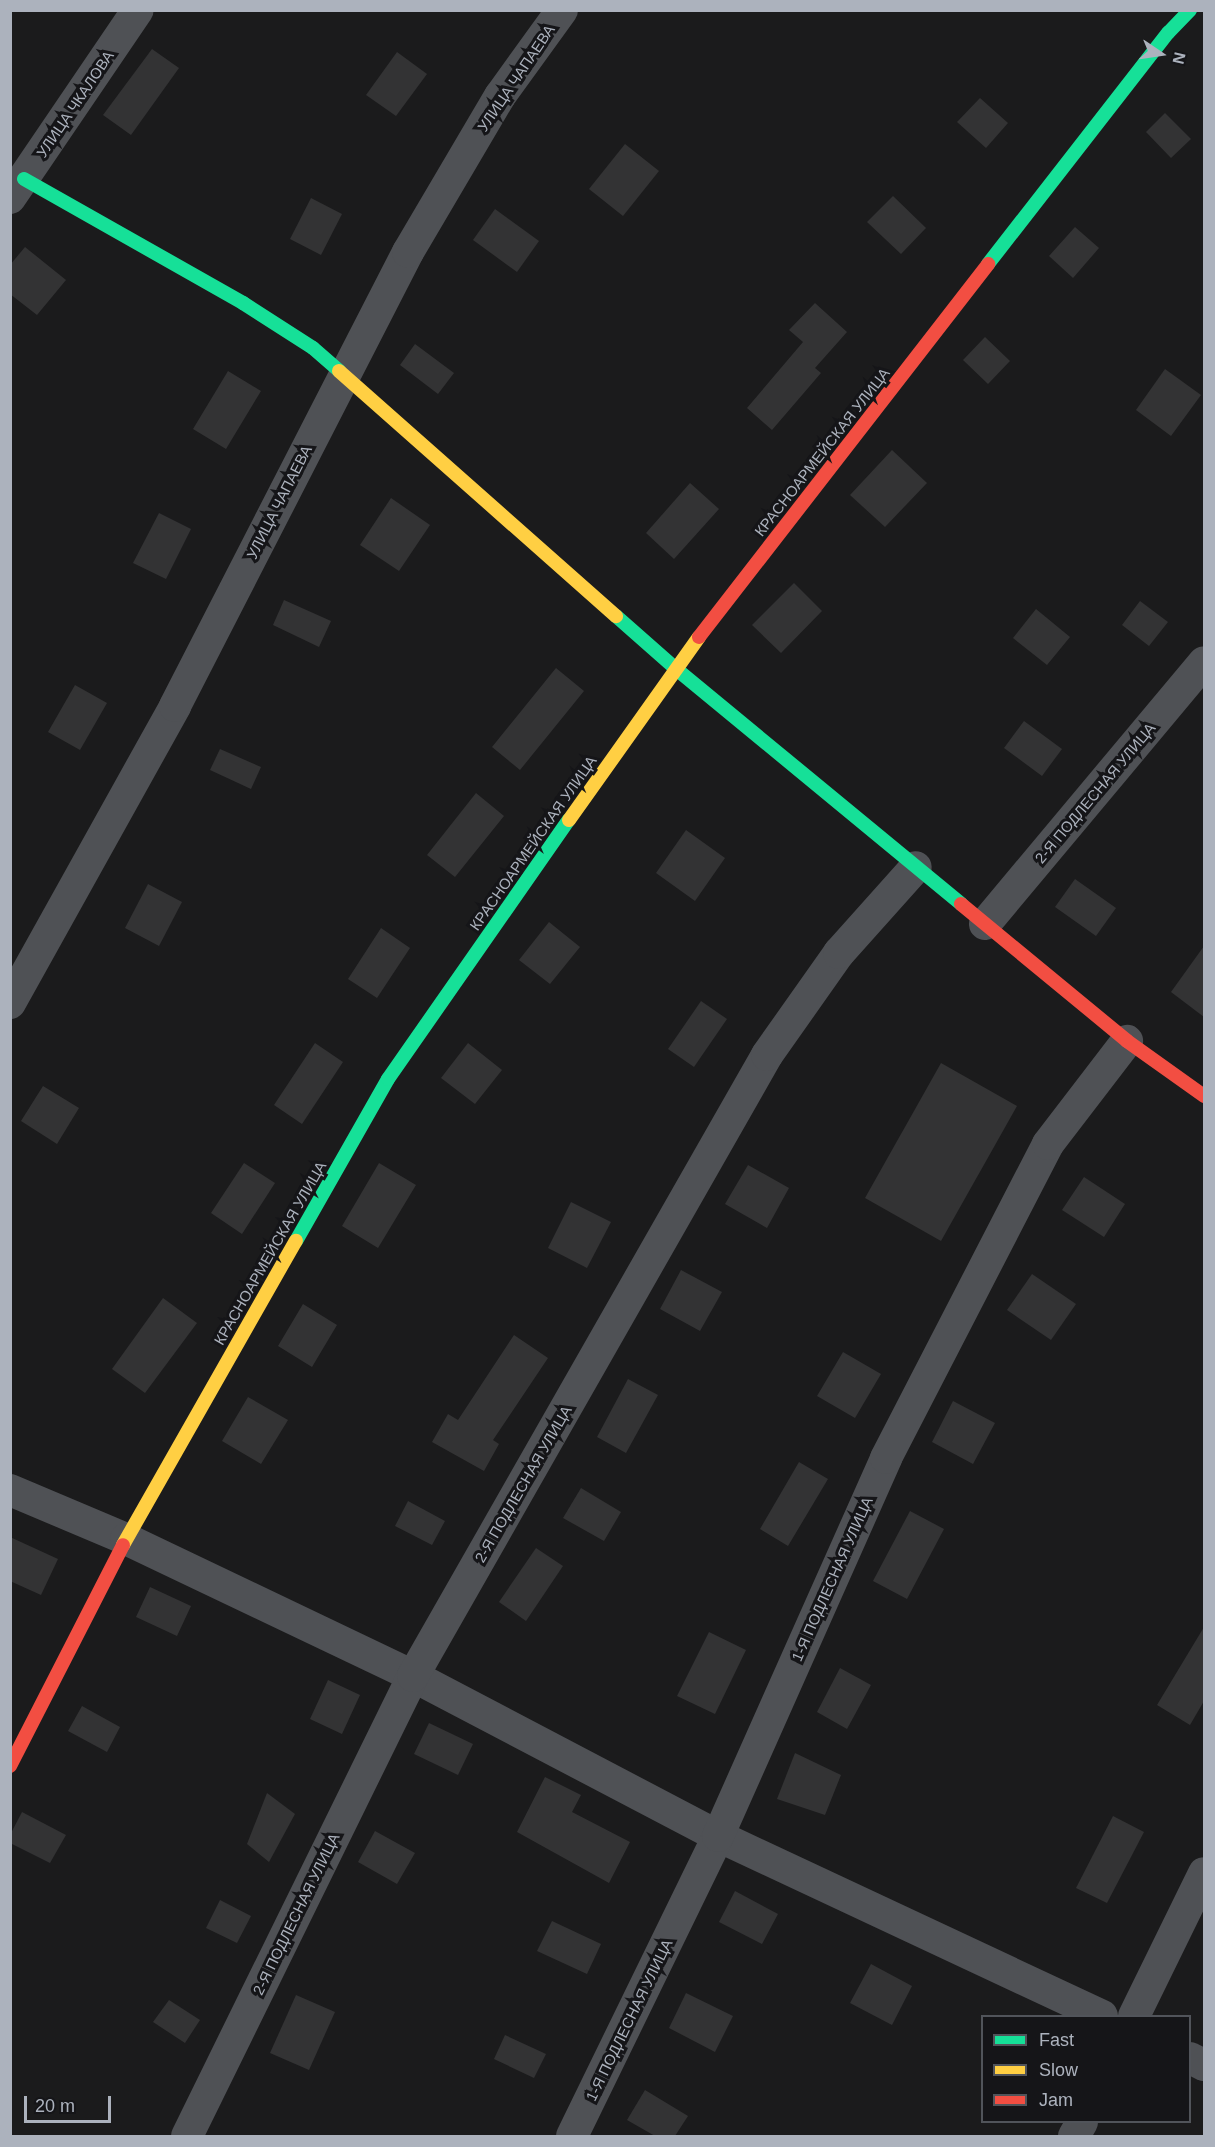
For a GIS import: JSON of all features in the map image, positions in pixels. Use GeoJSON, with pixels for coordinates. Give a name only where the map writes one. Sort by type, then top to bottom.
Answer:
{"type":"FeatureCollection","features":[{"type":"Feature","properties":{"kind":"street","name":"УЛИЦА ЧКАЛОВА"},"geometry":{"type":"LineString","coordinates":[[17,189],[138,10]]}},
{"type":"Feature","properties":{"kind":"street","name":"УЛИЦА ЧАПАЕВА"},"geometry":{"type":"LineString","coordinates":[[10,1003],[175,706],[408,252],[500,96],[562,10]]}},
{"type":"Feature","properties":{"kind":"street","name":"КРАСНОАРМЕЙСКАЯ УЛИЦА"},"geometry":{"type":"LineString","coordinates":[[10,1766],[126,1539],[388,1079],[675,668],[1161,42],[1190,10]]}},
{"type":"Feature","properties":{"kind":"street"},"geometry":{"type":"LineString","coordinates":[[17,189],[243,303],[314,348],[675,668],[1127,1041],[1204,1096]]}},
{"type":"Feature","properties":{"kind":"street","name":"2-Я ПОДЛЕСНАЯ УЛИЦА"},"geometry":{"type":"LineString","coordinates":[[985,924],[1204,662]]}},
{"type":"Feature","properties":{"kind":"street","name":"2-Я ПОДЛЕСНАЯ УЛИЦА"},"geometry":{"type":"LineString","coordinates":[[186,2136],[413,1676],[767,1055],[839,953],[916,867]]}},
{"type":"Feature","properties":{"kind":"street","name":"1-Я ПОДЛЕСНАЯ УЛИЦА"},"geometry":{"type":"LineString","coordinates":[[572,2136],[718,1836],[886,1458],[1048,1144],[1127,1041]]}},
{"type":"Feature","properties":{"kind":"street"},"geometry":{"type":"LineString","coordinates":[[10,1490],[126,1539],[413,1676],[718,1836],[1100,2015]]}},
{"type":"Feature","properties":{"kind":"street"},"geometry":{"type":"LineString","coordinates":[[1134,2015],[1204,1874]]}},
{"type":"Feature","properties":{"kind":"building"},"geometry":{"type":"Polygon","coordinates":[[[152,49],[179,68],[131,135],[103,115],[152,49]]]}},
{"type":"Feature","properties":{"kind":"building"},"geometry":{"type":"Polygon","coordinates":[[[397,52],[427,74],[396,116],[366,95],[397,52]]]}},
{"type":"Feature","properties":{"kind":"building"},"geometry":{"type":"Polygon","coordinates":[[[980,98],[1008,123],[986,148],[957,122],[980,98]]]}},
{"type":"Feature","properties":{"kind":"building"},"geometry":{"type":"Polygon","coordinates":[[[1165,113],[1191,139],[1171,158],[1146,132],[1165,113]]]}},
{"type":"Feature","properties":{"kind":"building"},"geometry":{"type":"Polygon","coordinates":[[[625,144],[659,171],[623,216],[589,189],[625,144]]]}},
{"type":"Feature","properties":{"kind":"building"},"geometry":{"type":"Polygon","coordinates":[[[893,196],[926,228],[901,254],[867,222],[893,196]]]}},
{"type":"Feature","properties":{"kind":"building"},"geometry":{"type":"Polygon","coordinates":[[[311,198],[342,214],[321,255],[290,239],[311,198]]]}},
{"type":"Feature","properties":{"kind":"building"},"geometry":{"type":"Polygon","coordinates":[[[495,209],[539,241],[517,272],[473,240],[495,209]]]}},
{"type":"Feature","properties":{"kind":"building"},"geometry":{"type":"Polygon","coordinates":[[[1075,227],[1099,248],[1073,278],[1049,256],[1075,227]]]}},
{"type":"Feature","properties":{"kind":"building"},"geometry":{"type":"Polygon","coordinates":[[[25,247],[66,280],[37,315],[10,294],[10,265],[25,247]]]}},
{"type":"Feature","properties":{"kind":"building"},"geometry":{"type":"Polygon","coordinates":[[[815,303],[847,332],[815,368],[821,373],[772,430],[747,408],[803,342],[789,330],[815,303]]]}},
{"type":"Feature","properties":{"kind":"building"},"geometry":{"type":"Polygon","coordinates":[[[985,337],[1010,361],[988,384],[963,360],[985,337]]]}},
{"type":"Feature","properties":{"kind":"building"},"geometry":{"type":"Polygon","coordinates":[[[415,344],[454,373],[438,394],[400,365],[415,344]]]}},
{"type":"Feature","properties":{"kind":"building"},"geometry":{"type":"Polygon","coordinates":[[[1165,369],[1201,395],[1171,436],[1136,410],[1165,369]]]}},
{"type":"Feature","properties":{"kind":"building"},"geometry":{"type":"Polygon","coordinates":[[[228,371],[261,391],[226,449],[193,429],[228,371]]]}},
{"type":"Feature","properties":{"kind":"building"},"geometry":{"type":"Polygon","coordinates":[[[892,450],[927,483],[885,527],[850,495],[892,450]]]}},
{"type":"Feature","properties":{"kind":"building"},"geometry":{"type":"Polygon","coordinates":[[[690,483],[719,509],[674,559],[646,533],[690,483]]]}},
{"type":"Feature","properties":{"kind":"building"},"geometry":{"type":"Polygon","coordinates":[[[391,498],[430,525],[399,571],[360,545],[391,498]]]}},
{"type":"Feature","properties":{"kind":"building"},"geometry":{"type":"Polygon","coordinates":[[[159,513],[191,529],[166,579],[133,563],[159,513]]]}},
{"type":"Feature","properties":{"kind":"building"},"geometry":{"type":"Polygon","coordinates":[[[794,583],[822,611],[781,653],[752,625],[794,583]]]}},
{"type":"Feature","properties":{"kind":"building"},"geometry":{"type":"Polygon","coordinates":[[[284,600],[331,621],[319,647],[273,625],[284,600]]]}},
{"type":"Feature","properties":{"kind":"building"},"geometry":{"type":"Polygon","coordinates":[[[1140,601],[1168,622],[1149,646],[1122,625],[1140,601]]]}},
{"type":"Feature","properties":{"kind":"building"},"geometry":{"type":"Polygon","coordinates":[[[1036,609],[1070,637],[1047,665],[1013,638],[1036,609]]]}},
{"type":"Feature","properties":{"kind":"building"},"geometry":{"type":"Polygon","coordinates":[[[556,668],[584,691],[520,770],[492,747],[556,668]]]}},
{"type":"Feature","properties":{"kind":"building"},"geometry":{"type":"Polygon","coordinates":[[[75,685],[107,703],[80,750],[48,732],[75,685]]]}},
{"type":"Feature","properties":{"kind":"building"},"geometry":{"type":"Polygon","coordinates":[[[1024,721],[1062,749],[1042,776],[1004,748],[1024,721]]]}},
{"type":"Feature","properties":{"kind":"building"},"geometry":{"type":"Polygon","coordinates":[[[220,749],[261,767],[251,789],[210,770],[220,749]]]}},
{"type":"Feature","properties":{"kind":"building"},"geometry":{"type":"Polygon","coordinates":[[[476,793],[504,816],[455,877],[427,855],[476,793]]]}},
{"type":"Feature","properties":{"kind":"building"},"geometry":{"type":"Polygon","coordinates":[[[686,830],[725,858],[695,901],[656,873],[686,830]]]}},
{"type":"Feature","properties":{"kind":"building"},"geometry":{"type":"Polygon","coordinates":[[[1075,879],[1116,908],[1096,936],[1055,907],[1075,879]]]}},
{"type":"Feature","properties":{"kind":"building"},"geometry":{"type":"Polygon","coordinates":[[[148,884],[182,902],[159,946],[125,928],[148,884]]]}},
{"type":"Feature","properties":{"kind":"building"},"geometry":{"type":"Polygon","coordinates":[[[549,922],[580,947],[550,984],[519,960],[549,922]]]}},
{"type":"Feature","properties":{"kind":"building"},"geometry":{"type":"Polygon","coordinates":[[[381,928],[410,948],[377,998],[348,979],[381,928]]]}},
{"type":"Feature","properties":{"kind":"building"},"geometry":{"type":"Polygon","coordinates":[[[1204,946],[1204,1017],[1171,992],[1204,946]]]}},
{"type":"Feature","properties":{"kind":"building"},"geometry":{"type":"Polygon","coordinates":[[[701,1001],[727,1019],[694,1067],[668,1049],[701,1001]]]}},
{"type":"Feature","properties":{"kind":"building"},"geometry":{"type":"Polygon","coordinates":[[[315,1043],[343,1062],[302,1124],[274,1105],[315,1043]]]}},
{"type":"Feature","properties":{"kind":"building"},"geometry":{"type":"Polygon","coordinates":[[[468,1043],[502,1070],[475,1104],[441,1078],[468,1043]]]}},
{"type":"Feature","properties":{"kind":"building"},"geometry":{"type":"Polygon","coordinates":[[[941,1063],[1017,1106],[941,1241],[865,1198],[941,1063]]]}},
{"type":"Feature","properties":{"kind":"building"},"geometry":{"type":"Polygon","coordinates":[[[43,1086],[79,1108],[57,1144],[21,1121],[43,1086]]]}},
{"type":"Feature","properties":{"kind":"building"},"geometry":{"type":"Polygon","coordinates":[[[244,1163],[275,1183],[242,1234],[211,1213],[244,1163]]]}},
{"type":"Feature","properties":{"kind":"building"},"geometry":{"type":"Polygon","coordinates":[[[379,1163],[416,1185],[378,1248],[342,1226],[379,1163]]]}},
{"type":"Feature","properties":{"kind":"building"},"geometry":{"type":"Polygon","coordinates":[[[748,1165],[789,1188],[767,1228],[725,1204],[748,1165]]]}},
{"type":"Feature","properties":{"kind":"building"},"geometry":{"type":"Polygon","coordinates":[[[1084,1177],[1125,1204],[1104,1237],[1062,1210],[1084,1177]]]}},
{"type":"Feature","properties":{"kind":"building"},"geometry":{"type":"Polygon","coordinates":[[[571,1202],[611,1222],[587,1268],[548,1248],[571,1202]]]}},
{"type":"Feature","properties":{"kind":"building"},"geometry":{"type":"Polygon","coordinates":[[[681,1270],[722,1292],[700,1331],[660,1309],[681,1270]]]}},
{"type":"Feature","properties":{"kind":"building"},"geometry":{"type":"Polygon","coordinates":[[[1032,1274],[1076,1304],[1051,1340],[1007,1310],[1032,1274]]]}},
{"type":"Feature","properties":{"kind":"building"},"geometry":{"type":"Polygon","coordinates":[[[163,1298],[197,1323],[145,1393],[112,1369],[163,1298]]]}},
{"type":"Feature","properties":{"kind":"building"},"geometry":{"type":"Polygon","coordinates":[[[303,1304],[337,1325],[312,1367],[278,1346],[303,1304]]]}},
{"type":"Feature","properties":{"kind":"building"},"geometry":{"type":"Polygon","coordinates":[[[514,1335],[548,1358],[493,1440],[499,1444],[484,1471],[432,1442],[448,1414],[458,1420],[514,1335]]]}},
{"type":"Feature","properties":{"kind":"building"},"geometry":{"type":"Polygon","coordinates":[[[843,1352],[881,1374],[855,1418],[817,1396],[843,1352]]]}},
{"type":"Feature","properties":{"kind":"building"},"geometry":{"type":"Polygon","coordinates":[[[628,1379],[658,1395],[626,1453],[597,1437],[628,1379]]]}},
{"type":"Feature","properties":{"kind":"building"},"geometry":{"type":"Polygon","coordinates":[[[248,1397],[288,1420],[261,1464],[222,1441],[248,1397]]]}},
{"type":"Feature","properties":{"kind":"building"},"geometry":{"type":"Polygon","coordinates":[[[953,1401],[995,1423],[973,1464],[932,1442],[953,1401]]]}},
{"type":"Feature","properties":{"kind":"building"},"geometry":{"type":"Polygon","coordinates":[[[799,1462],[828,1479],[788,1546],[760,1529],[799,1462]]]}},
{"type":"Feature","properties":{"kind":"building"},"geometry":{"type":"Polygon","coordinates":[[[581,1488],[621,1512],[604,1541],[563,1518],[581,1488]]]}},
{"type":"Feature","properties":{"kind":"building"},"geometry":{"type":"Polygon","coordinates":[[[408,1501],[445,1521],[432,1545],[395,1526],[408,1501]]]}},
{"type":"Feature","properties":{"kind":"building"},"geometry":{"type":"Polygon","coordinates":[[[910,1511],[944,1529],[907,1599],[873,1581],[910,1511]]]}},
{"type":"Feature","properties":{"kind":"building"},"geometry":{"type":"Polygon","coordinates":[[[10,1537],[58,1559],[41,1595],[10,1581],[10,1537]]]}},
{"type":"Feature","properties":{"kind":"building"},"geometry":{"type":"Polygon","coordinates":[[[536,1548],[563,1566],[526,1621],[499,1602],[536,1548]]]}},
{"type":"Feature","properties":{"kind":"building"},"geometry":{"type":"Polygon","coordinates":[[[150,1587],[191,1606],[177,1636],[136,1617],[150,1587]]]}},
{"type":"Feature","properties":{"kind":"building"},"geometry":{"type":"Polygon","coordinates":[[[1204,1627],[1204,1701],[1190,1725],[1157,1705],[1204,1627]]]}},
{"type":"Feature","properties":{"kind":"building"},"geometry":{"type":"Polygon","coordinates":[[[709,1632],[746,1650],[715,1714],[677,1696],[709,1632]]]}},
{"type":"Feature","properties":{"kind":"building"},"geometry":{"type":"Polygon","coordinates":[[[840,1668],[871,1685],[847,1729],[817,1712],[840,1668]]]}},
{"type":"Feature","properties":{"kind":"building"},"geometry":{"type":"Polygon","coordinates":[[[328,1680],[360,1695],[342,1734],[310,1719],[328,1680]]]}},
{"type":"Feature","properties":{"kind":"building"},"geometry":{"type":"Polygon","coordinates":[[[82,1706],[120,1727],[107,1752],[68,1731],[82,1706]]]}},
{"type":"Feature","properties":{"kind":"building"},"geometry":{"type":"Polygon","coordinates":[[[429,1723],[473,1744],[458,1775],[414,1754],[429,1723]]]}},
{"type":"Feature","properties":{"kind":"building"},"geometry":{"type":"Polygon","coordinates":[[[795,1753],[841,1775],[825,1815],[777,1799],[795,1753]]]}},
{"type":"Feature","properties":{"kind":"building"},"geometry":{"type":"Polygon","coordinates":[[[545,1777],[581,1795],[572,1812],[630,1842],[609,1883],[517,1832],[545,1777]]]}},
{"type":"Feature","properties":{"kind":"building"},"geometry":{"type":"Polygon","coordinates":[[[267,1793],[295,1814],[269,1862],[247,1844],[267,1793]]]}},
{"type":"Feature","properties":{"kind":"building"},"geometry":{"type":"Polygon","coordinates":[[[22,1812],[66,1835],[50,1863],[10,1843],[10,1835],[22,1812]]]}},
{"type":"Feature","properties":{"kind":"building"},"geometry":{"type":"Polygon","coordinates":[[[1113,1816],[1144,1832],[1107,1903],[1076,1888],[1113,1816]]]}},
{"type":"Feature","properties":{"kind":"building"},"geometry":{"type":"Polygon","coordinates":[[[375,1831],[415,1853],[397,1884],[358,1862],[375,1831]]]}},
{"type":"Feature","properties":{"kind":"building"},"geometry":{"type":"Polygon","coordinates":[[[735,1891],[778,1914],[762,1944],[719,1922],[735,1891]]]}},
{"type":"Feature","properties":{"kind":"building"},"geometry":{"type":"Polygon","coordinates":[[[220,1900],[251,1916],[237,1943],[206,1928],[220,1900]]]}},
{"type":"Feature","properties":{"kind":"building"},"geometry":{"type":"Polygon","coordinates":[[[552,1921],[601,1944],[587,1974],[537,1951],[552,1921]]]}},
{"type":"Feature","properties":{"kind":"building"},"geometry":{"type":"Polygon","coordinates":[[[871,1964],[912,1986],[892,2025],[850,2003],[871,1964]]]}},
{"type":"Feature","properties":{"kind":"building"},"geometry":{"type":"Polygon","coordinates":[[[686,1993],[733,2016],[715,2052],[669,2028],[686,1993]]]}},
{"type":"Feature","properties":{"kind":"building"},"geometry":{"type":"Polygon","coordinates":[[[296,1995],[335,2012],[309,2070],[270,2053],[296,1995]]]}},
{"type":"Feature","properties":{"kind":"building"},"geometry":{"type":"Polygon","coordinates":[[[169,2000],[200,2020],[185,2043],[153,2022],[169,2000]]]}},
{"type":"Feature","properties":{"kind":"building"},"geometry":{"type":"Polygon","coordinates":[[[505,2035],[546,2054],[534,2078],[494,2059],[505,2035]]]}},
{"type":"Feature","properties":{"kind":"building"},"geometry":{"type":"Polygon","coordinates":[[[645,2090],[688,2116],[675,2136],[655,2136],[627,2120],[645,2090]]]}},
{"type":"Feature","properties":{"kind":"traffic: fast"},"geometry":{"type":"LineString","coordinates":[[988,264],[1168,33],[1190,10]]}},
{"type":"Feature","properties":{"kind":"traffic: fast"},"geometry":{"type":"LineString","coordinates":[[24,179],[243,303],[313,348],[339,371]]}},
{"type":"Feature","properties":{"kind":"traffic: fast"},"geometry":{"type":"LineString","coordinates":[[616,616],[675,668],[961,904]]}},
{"type":"Feature","properties":{"kind":"traffic: fast"},"geometry":{"type":"LineString","coordinates":[[296,1241],[388,1079],[569,820]]}},
{"type":"Feature","properties":{"kind":"traffic: slow"},"geometry":{"type":"LineString","coordinates":[[339,371],[616,616]]}},
{"type":"Feature","properties":{"kind":"traffic: slow"},"geometry":{"type":"LineString","coordinates":[[569,820],[699,637]]}},
{"type":"Feature","properties":{"kind":"traffic: slow"},"geometry":{"type":"LineString","coordinates":[[123,1545],[296,1241]]}},
{"type":"Feature","properties":{"kind":"traffic: jam"},"geometry":{"type":"LineString","coordinates":[[699,637],[988,264]]}},
{"type":"Feature","properties":{"kind":"traffic: jam"},"geometry":{"type":"LineString","coordinates":[[961,904],[1127,1041],[1204,1096]]}},
{"type":"Feature","properties":{"kind":"traffic: jam"},"geometry":{"type":"LineString","coordinates":[[10,1766],[123,1545]]}}]}
